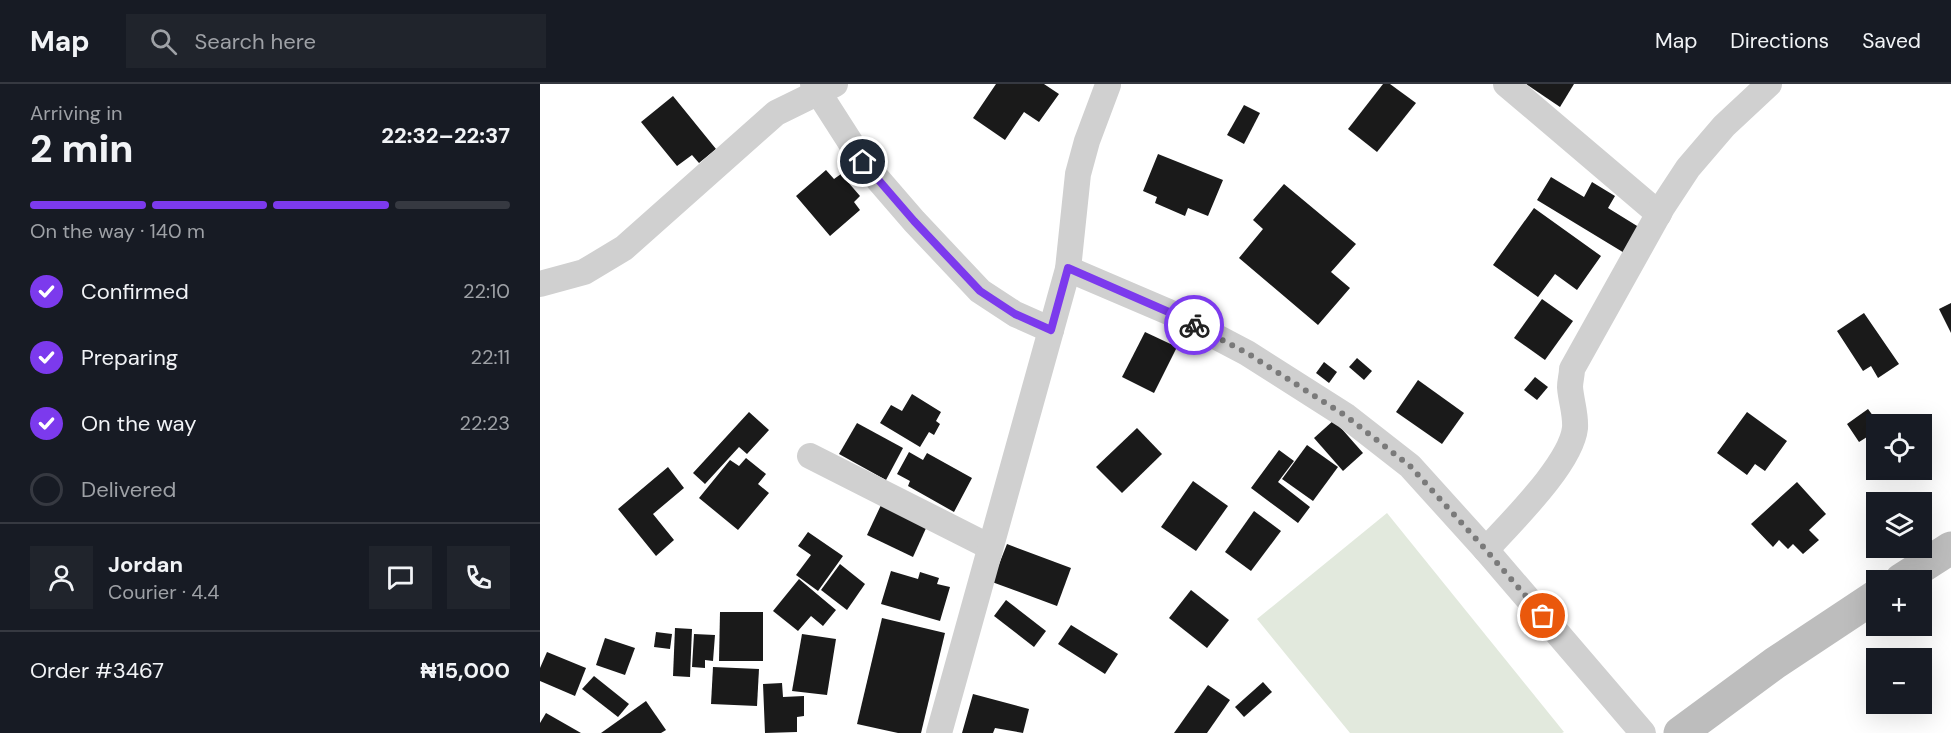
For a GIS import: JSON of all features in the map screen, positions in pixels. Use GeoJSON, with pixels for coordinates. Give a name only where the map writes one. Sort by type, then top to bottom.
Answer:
{"type":"FeatureCollection","features":[{"type":"Feature","properties":{"kind":"street"},"geometry":{"type":"LineString","coordinates":[[1506,84],[1659,214]]}},
{"type":"Feature","properties":{"kind":"street"},"geometry":{"type":"LineString","coordinates":[[1486,550],[1558,467],[1570,445],[1575,430],[1575,412],[1570,386],[1572,369],[1659,214],[1688,168],[1724,126],[1769,84]]}},
{"type":"Feature","properties":{"kind":"street"},"geometry":{"type":"LineString","coordinates":[[939,733],[1068,268],[1078,174],[1107,85]]}},
{"type":"Feature","properties":{"kind":"street"},"geometry":{"type":"LineString","coordinates":[[540,284],[584,272],[624,248],[776,113],[822,87],[863,162],[914,221],[980,291],[1015,314],[1051,330]]}},
{"type":"Feature","properties":{"kind":"street"},"geometry":{"type":"LineString","coordinates":[[1068,268],[1171,313],[1247,353],[1346,416],[1410,466],[1486,550],[1643,733]]}},
{"type":"Feature","properties":{"kind":"street"},"geometry":{"type":"LineString","coordinates":[[810,456],[990,547]]}},
{"type":"Feature","properties":{"kind":"street"},"geometry":{"type":"LineString","coordinates":[[1917,570],[1951,548]]}},
{"type":"Feature","properties":{"kind":"street"},"geometry":{"type":"LineString","coordinates":[[1680,733],[1774,663],[1866,603]]}},
{"type":"Feature","properties":{"kind":"shaded area"},"geometry":{"type":"Polygon","coordinates":[[[1387,513],[1564,732],[1350,733],[1257,619],[1387,513]]]}},
{"type":"Feature","properties":{"kind":"building"},"geometry":{"type":"Polygon","coordinates":[[[996,84],[1044,84],[1059,94],[1039,122],[1024,112],[1005,140],[973,118],[996,84]]]}},
{"type":"Feature","properties":{"kind":"building"},"geometry":{"type":"Polygon","coordinates":[[[1383,84],[1390,84],[1416,103],[1377,152],[1348,129],[1383,84]]]}},
{"type":"Feature","properties":{"kind":"building"},"geometry":{"type":"Polygon","coordinates":[[[1526,84],[1574,84],[1560,107],[1526,84]]]}},
{"type":"Feature","properties":{"kind":"building"},"geometry":{"type":"Polygon","coordinates":[[[673,96],[716,149],[699,163],[692,155],[677,166],[641,122],[673,96]]]}},
{"type":"Feature","properties":{"kind":"building"},"geometry":{"type":"Polygon","coordinates":[[[1244,105],[1260,113],[1244,144],[1227,135],[1244,105]]]}},
{"type":"Feature","properties":{"kind":"building"},"geometry":{"type":"Polygon","coordinates":[[[1158,154],[1223,180],[1208,216],[1188,208],[1185,216],[1155,203],[1157,197],[1143,191],[1158,154]]]}},
{"type":"Feature","properties":{"kind":"building"},"geometry":{"type":"Polygon","coordinates":[[[826,170],[834,179],[841,174],[860,196],[854,202],[860,210],[830,236],[796,196],[826,170]]]}},
{"type":"Feature","properties":{"kind":"building"},"geometry":{"type":"Polygon","coordinates":[[[1551,177],[1584,197],[1592,182],[1615,196],[1608,208],[1642,229],[1626,254],[1537,200],[1551,177]]]}},
{"type":"Feature","properties":{"kind":"building"},"geometry":{"type":"Polygon","coordinates":[[[1284,184],[1356,244],[1331,272],[1350,288],[1318,325],[1239,258],[1263,229],[1253,220],[1284,184]]]}},
{"type":"Feature","properties":{"kind":"building"},"geometry":{"type":"Polygon","coordinates":[[[1534,208],[1601,256],[1577,290],[1555,274],[1538,297],[1493,265],[1534,208]]]}},
{"type":"Feature","properties":{"kind":"building"},"geometry":{"type":"Polygon","coordinates":[[[1542,299],[1573,321],[1545,360],[1514,338],[1542,299]]]}},
{"type":"Feature","properties":{"kind":"building"},"geometry":{"type":"Polygon","coordinates":[[[1951,303],[1951,333],[1939,309],[1951,303]]]}},
{"type":"Feature","properties":{"kind":"building"},"geometry":{"type":"Polygon","coordinates":[[[1864,313],[1899,364],[1878,378],[1871,366],[1863,371],[1837,331],[1864,313]]]}},
{"type":"Feature","properties":{"kind":"building"},"geometry":{"type":"Polygon","coordinates":[[[1145,332],[1177,347],[1154,393],[1122,377],[1145,332]]]}},
{"type":"Feature","properties":{"kind":"building"},"geometry":{"type":"Polygon","coordinates":[[[1357,358],[1372,371],[1364,380],[1349,367],[1357,358]]]}},
{"type":"Feature","properties":{"kind":"building"},"geometry":{"type":"Polygon","coordinates":[[[1324,362],[1337,372],[1329,383],[1316,373],[1324,362]]]}},
{"type":"Feature","properties":{"kind":"building"},"geometry":{"type":"Polygon","coordinates":[[[1535,377],[1548,387],[1537,400],[1524,390],[1535,377]]]}},
{"type":"Feature","properties":{"kind":"building"},"geometry":{"type":"Polygon","coordinates":[[[1418,380],[1464,413],[1442,444],[1396,412],[1418,380]]]}},
{"type":"Feature","properties":{"kind":"building"},"geometry":{"type":"Polygon","coordinates":[[[912,394],[941,412],[936,421],[940,424],[934,435],[929,432],[920,447],[880,423],[891,405],[902,411],[912,394]]]}},
{"type":"Feature","properties":{"kind":"building"},"geometry":{"type":"Polygon","coordinates":[[[1868,409],[1872,414],[1866,414],[1866,438],[1859,442],[1847,424],[1868,409]]]}},
{"type":"Feature","properties":{"kind":"building"},"geometry":{"type":"Polygon","coordinates":[[[749,412],[769,430],[747,454],[739,447],[705,484],[693,473],[749,412]]]}},
{"type":"Feature","properties":{"kind":"building"},"geometry":{"type":"Polygon","coordinates":[[[1747,412],[1787,441],[1765,471],[1755,464],[1747,475],[1717,453],[1747,412]]]}},
{"type":"Feature","properties":{"kind":"building"},"geometry":{"type":"Polygon","coordinates":[[[1334,420],[1363,453],[1343,471],[1314,438],[1334,420]]]}},
{"type":"Feature","properties":{"kind":"building"},"geometry":{"type":"Polygon","coordinates":[[[857,423],[903,448],[886,480],[839,454],[857,423]]]}},
{"type":"Feature","properties":{"kind":"building"},"geometry":{"type":"Polygon","coordinates":[[[1137,428],[1162,454],[1122,493],[1096,467],[1137,428]]]}},
{"type":"Feature","properties":{"kind":"building"},"geometry":{"type":"Polygon","coordinates":[[[1307,445],[1338,467],[1313,501],[1282,479],[1307,445]]]}},
{"type":"Feature","properties":{"kind":"building"},"geometry":{"type":"Polygon","coordinates":[[[1279,450],[1294,461],[1278,482],[1310,507],[1298,523],[1251,488],[1279,450]]]}},
{"type":"Feature","properties":{"kind":"building"},"geometry":{"type":"Polygon","coordinates":[[[909,452],[923,460],[927,453],[972,478],[954,512],[908,486],[910,481],[897,474],[909,452]]]}},
{"type":"Feature","properties":{"kind":"building"},"geometry":{"type":"Polygon","coordinates":[[[746,458],[766,474],[758,484],[769,493],[738,530],[699,498],[730,460],[739,466],[746,458]]]}},
{"type":"Feature","properties":{"kind":"building"},"geometry":{"type":"Polygon","coordinates":[[[668,467],[684,488],[653,514],[674,540],[656,556],[618,509],[668,467]]]}},
{"type":"Feature","properties":{"kind":"building"},"geometry":{"type":"Polygon","coordinates":[[[1193,481],[1228,506],[1196,551],[1161,527],[1193,481]]]}},
{"type":"Feature","properties":{"kind":"building"},"geometry":{"type":"Polygon","coordinates":[[[1797,482],[1826,514],[1809,530],[1819,540],[1803,554],[1793,544],[1788,549],[1779,540],[1773,547],[1751,524],[1797,482]]]}},
{"type":"Feature","properties":{"kind":"building"},"geometry":{"type":"Polygon","coordinates":[[[881,505],[927,526],[913,557],[867,535],[881,505]]]}},
{"type":"Feature","properties":{"kind":"building"},"geometry":{"type":"Polygon","coordinates":[[[1254,511],[1281,531],[1251,571],[1225,552],[1254,511]]]}},
{"type":"Feature","properties":{"kind":"building"},"geometry":{"type":"Polygon","coordinates":[[[808,532],[843,556],[818,591],[796,575],[811,555],[798,546],[808,532]]]}},
{"type":"Feature","properties":{"kind":"building"},"geometry":{"type":"Polygon","coordinates":[[[1007,544],[1071,568],[1057,606],[992,582],[1007,544]]]}},
{"type":"Feature","properties":{"kind":"building"},"geometry":{"type":"Polygon","coordinates":[[[840,564],[865,584],[847,610],[821,590],[840,564]]]}},
{"type":"Feature","properties":{"kind":"building"},"geometry":{"type":"Polygon","coordinates":[[[891,571],[918,579],[920,572],[939,578],[937,584],[950,587],[940,621],[881,604],[891,571]]]}},
{"type":"Feature","properties":{"kind":"building"},"geometry":{"type":"Polygon","coordinates":[[[799,579],[836,610],[823,626],[811,616],[798,631],[773,611],[799,579]]]}},
{"type":"Feature","properties":{"kind":"building"},"geometry":{"type":"Polygon","coordinates":[[[1191,590],[1229,620],[1207,648],[1169,618],[1191,590]]]}},
{"type":"Feature","properties":{"kind":"building"},"geometry":{"type":"Polygon","coordinates":[[[1006,600],[1046,631],[1034,647],[994,616],[1006,600]]]}},
{"type":"Feature","properties":{"kind":"building"},"geometry":{"type":"Polygon","coordinates":[[[720,612],[763,612],[763,661],[719,661],[720,612]]]}},
{"type":"Feature","properties":{"kind":"building"},"geometry":{"type":"Polygon","coordinates":[[[882,618],[945,633],[921,733],[898,733],[857,724],[882,618]]]}},
{"type":"Feature","properties":{"kind":"building"},"geometry":{"type":"Polygon","coordinates":[[[1071,625],[1118,654],[1105,674],[1058,644],[1071,625]]]}},
{"type":"Feature","properties":{"kind":"building"},"geometry":{"type":"Polygon","coordinates":[[[675,628],[692,629],[690,677],[673,676],[675,628]]]}},
{"type":"Feature","properties":{"kind":"building"},"geometry":{"type":"Polygon","coordinates":[[[656,632],[672,634],[670,649],[654,647],[656,632]]]}},
{"type":"Feature","properties":{"kind":"building"},"geometry":{"type":"Polygon","coordinates":[[[694,634],[715,635],[713,661],[705,660],[705,668],[692,667],[694,634]]]}},
{"type":"Feature","properties":{"kind":"building"},"geometry":{"type":"Polygon","coordinates":[[[802,634],[836,639],[827,695],[792,691],[802,634]]]}},
{"type":"Feature","properties":{"kind":"building"},"geometry":{"type":"Polygon","coordinates":[[[605,638],[635,648],[625,675],[596,665],[605,638]]]}},
{"type":"Feature","properties":{"kind":"building"},"geometry":{"type":"Polygon","coordinates":[[[547,652],[586,668],[575,696],[540,681],[540,668],[547,652]]]}},
{"type":"Feature","properties":{"kind":"building"},"geometry":{"type":"Polygon","coordinates":[[[713,667],[759,669],[757,706],[711,704],[713,667]]]}},
{"type":"Feature","properties":{"kind":"building"},"geometry":{"type":"Polygon","coordinates":[[[594,676],[629,704],[618,717],[582,689],[594,676]]]}},
{"type":"Feature","properties":{"kind":"building"},"geometry":{"type":"Polygon","coordinates":[[[1263,682],[1272,692],[1244,717],[1235,707],[1263,682]]]}},
{"type":"Feature","properties":{"kind":"building"},"geometry":{"type":"Polygon","coordinates":[[[782,683],[783,697],[804,696],[804,716],[797,717],[797,732],[765,733],[763,684],[782,683]]]}},
{"type":"Feature","properties":{"kind":"building"},"geometry":{"type":"Polygon","coordinates":[[[1208,685],[1230,700],[1207,733],[1174,733],[1208,685]]]}},
{"type":"Feature","properties":{"kind":"building"},"geometry":{"type":"Polygon","coordinates":[[[973,694],[1029,709],[1023,733],[995,728],[993,733],[962,733],[973,694]]]}},
{"type":"Feature","properties":{"kind":"building"},"geometry":{"type":"Polygon","coordinates":[[[646,701],[666,730],[661,733],[601,733],[646,701]]]}},
{"type":"Feature","properties":{"kind":"building"},"geometry":{"type":"Polygon","coordinates":[[[546,713],[581,733],[540,733],[540,723],[546,713]]]}},
{"type":"Feature","properties":{"kind":"way so far"},"geometry":{"type":"LineString","coordinates":[[1194,325],[1247,353],[1346,416],[1410,466],[1543,616]]}},
{"type":"Feature","properties":{"kind":"route"},"geometry":{"type":"LineString","coordinates":[[863,162],[914,221],[980,291],[1015,314],[1051,330],[1068,268],[1194,325]]}}]}
